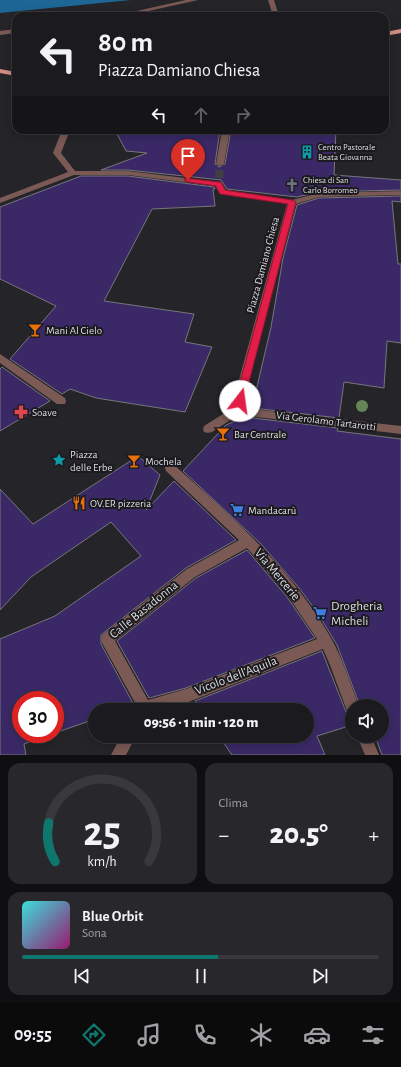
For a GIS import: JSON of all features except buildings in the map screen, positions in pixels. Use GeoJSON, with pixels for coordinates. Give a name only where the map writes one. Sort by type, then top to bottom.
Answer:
{"type":"FeatureCollection","features":[{"type":"Feature","properties":{"kind":"main road"},"geometry":{"type":"LineString","coordinates":[[389,33],[401,31]]}},
{"type":"Feature","properties":{"kind":"main road"},"geometry":{"type":"LineString","coordinates":[[0,71],[12,73]]}},
{"type":"Feature","properties":{"kind":"street"},"geometry":{"type":"LineString","coordinates":[[136,12],[195,0]]}},
{"type":"Feature","properties":{"kind":"street"},"geometry":{"type":"LineString","coordinates":[[271,0],[275,12]]}},
{"type":"Feature","properties":{"kind":"street"},"geometry":{"type":"LineString","coordinates":[[0,33],[12,32]]}},
{"type":"Feature","properties":{"kind":"street"},"geometry":{"type":"LineString","coordinates":[[1,200],[73,173],[57,153],[64,134]]}},
{"type":"Feature","properties":{"kind":"street"},"geometry":{"type":"LineString","coordinates":[[220,164],[225,134]]}},
{"type":"Feature","properties":{"kind":"street","name":"Piazza Damiano Chiesa"},"geometry":{"type":"LineString","coordinates":[[73,173],[97,171],[126,172],[219,181],[223,192],[292,202],[238,406]]}},
{"type":"Feature","properties":{"kind":"street"},"geometry":{"type":"LineString","coordinates":[[292,202],[319,195],[401,192]]}},
{"type":"Feature","properties":{"kind":"street"},"geometry":{"type":"LineString","coordinates":[[0,358],[61,400]]}},
{"type":"Feature","properties":{"kind":"street"},"geometry":{"type":"LineString","coordinates":[[208,430],[238,406]]}},
{"type":"Feature","properties":{"kind":"street","name":"Via Gerolamo Tartarotti"},"geometry":{"type":"LineString","coordinates":[[238,406],[401,430]]}},
{"type":"Feature","properties":{"kind":"street","name":"Via Mercerie"},"geometry":{"type":"LineString","coordinates":[[170,468],[221,513],[293,591],[326,642],[349,699]]}},
{"type":"Feature","properties":{"kind":"street","name":"Calle Basadonna"},"geometry":{"type":"LineString","coordinates":[[142,703],[107,639],[191,573],[248,541]]}},
{"type":"Feature","properties":{"kind":"street","name":"Vicolo dell'Aquila"},"geometry":{"type":"LineString","coordinates":[[164,703],[186,696],[326,642]]}},
{"type":"Feature","properties":{"kind":"street"},"geometry":{"type":"LineString","coordinates":[[118,755],[125,743]]}},
{"type":"Feature","properties":{"kind":"street"},"geometry":{"type":"LineString","coordinates":[[367,743],[372,755]]}},
{"type":"Feature","properties":{"kind":"water"},"geometry":{"type":"Polygon","coordinates":[[[0,0],[131,0],[0,13],[0,0]]]}},
{"type":"Feature","properties":{"kind":"tunnel"},"geometry":{"type":"LineString","coordinates":[[219,178],[220,164]]}},
{"type":"Feature","properties":{"kind":"place","name":"Centro Pastorale Beata Giovanna"},"geometry":{"type":"Point","coordinates":[307,152]}},
{"type":"Feature","properties":{"kind":"place","name":"Chiesa di San Carlo Borromeo"},"geometry":{"type":"Point","coordinates":[292,185]}},
{"type":"Feature","properties":{"kind":"place","name":"Mani Al Cielo"},"geometry":{"type":"Point","coordinates":[35,330]}},
{"type":"Feature","properties":{"kind":"place","name":"Soave"},"geometry":{"type":"Point","coordinates":[21,412]}},
{"type":"Feature","properties":{"kind":"place","name":"Bar Centrale"},"geometry":{"type":"Point","coordinates":[223,434]}},
{"type":"Feature","properties":{"kind":"place","name":"Piazza delle Erbe"},"geometry":{"type":"Point","coordinates":[59,460]}},
{"type":"Feature","properties":{"kind":"place","name":"Mochela"},"geometry":{"type":"Point","coordinates":[134,461]}},
{"type":"Feature","properties":{"kind":"place","name":"OV.ER pizzeria"},"geometry":{"type":"Point","coordinates":[79,503]}},
{"type":"Feature","properties":{"kind":"place","name":"Mandacarù"},"geometry":{"type":"Point","coordinates":[237,510]}},
{"type":"Feature","properties":{"kind":"place","name":"Drogheria Micheli"},"geometry":{"type":"Point","coordinates":[320,613]}},
{"type":"Feature","properties":{"kind":"route"},"geometry":{"type":"LineString","coordinates":[[188,180],[218,184],[223,192],[292,202],[240,401]]}}]}
